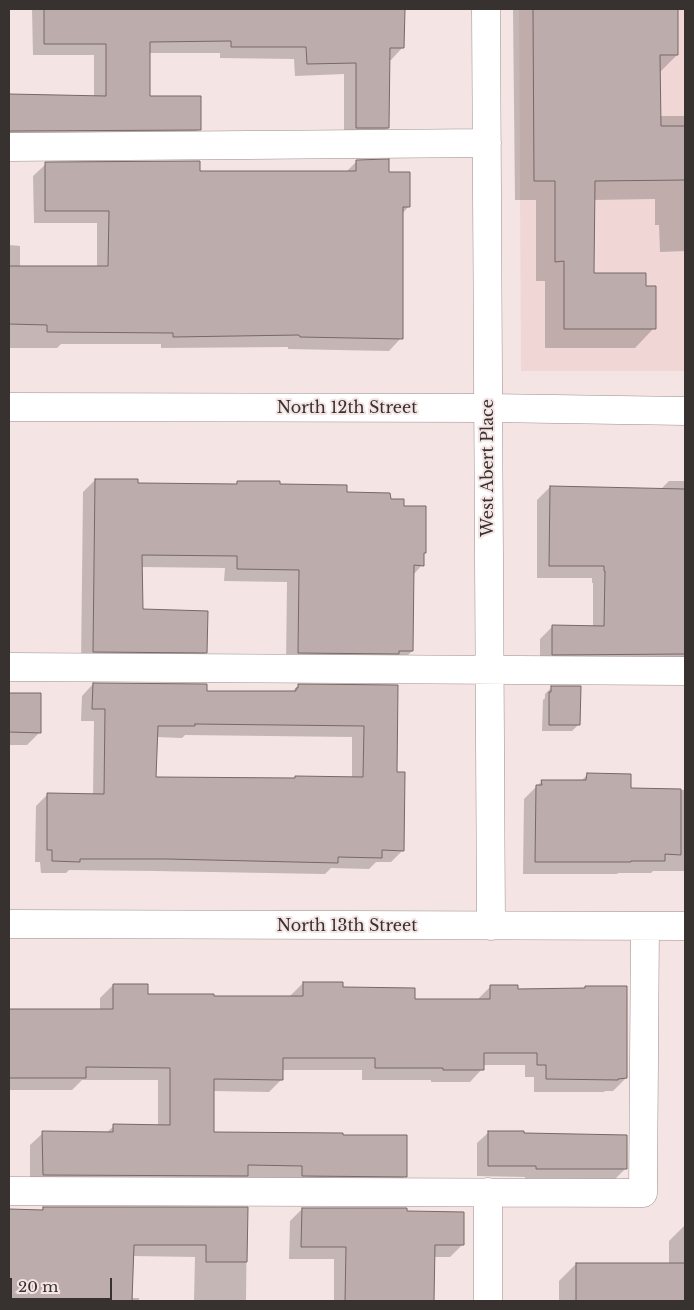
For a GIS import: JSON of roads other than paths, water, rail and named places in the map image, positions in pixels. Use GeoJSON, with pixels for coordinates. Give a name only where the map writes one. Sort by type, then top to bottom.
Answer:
{"type":"FeatureCollection","features":[{"type":"Feature","properties":{"kind":"street","name":"West Abert Place"},"geometry":{"type":"LineString","coordinates":[[486,9],[491,926]]}},
{"type":"Feature","properties":{"kind":"street"},"geometry":{"type":"LineString","coordinates":[[9,146],[487,144]]}},
{"type":"Feature","properties":{"kind":"street","name":"North 12th Street"},"geometry":{"type":"LineString","coordinates":[[9,407],[489,408],[685,411]]}},
{"type":"Feature","properties":{"kind":"street"},"geometry":{"type":"LineString","coordinates":[[9,667],[685,671]]}},
{"type":"Feature","properties":{"kind":"street","name":"North 13th Street"},"geometry":{"type":"LineString","coordinates":[[9,924],[685,926]]}},
{"type":"Feature","properties":{"kind":"street"},"geometry":{"type":"LineString","coordinates":[[9,1191],[643,1193],[645,926]]}},
{"type":"Feature","properties":{"kind":"street"},"geometry":{"type":"LineString","coordinates":[[488,1192],[488,1301]]}}]}
